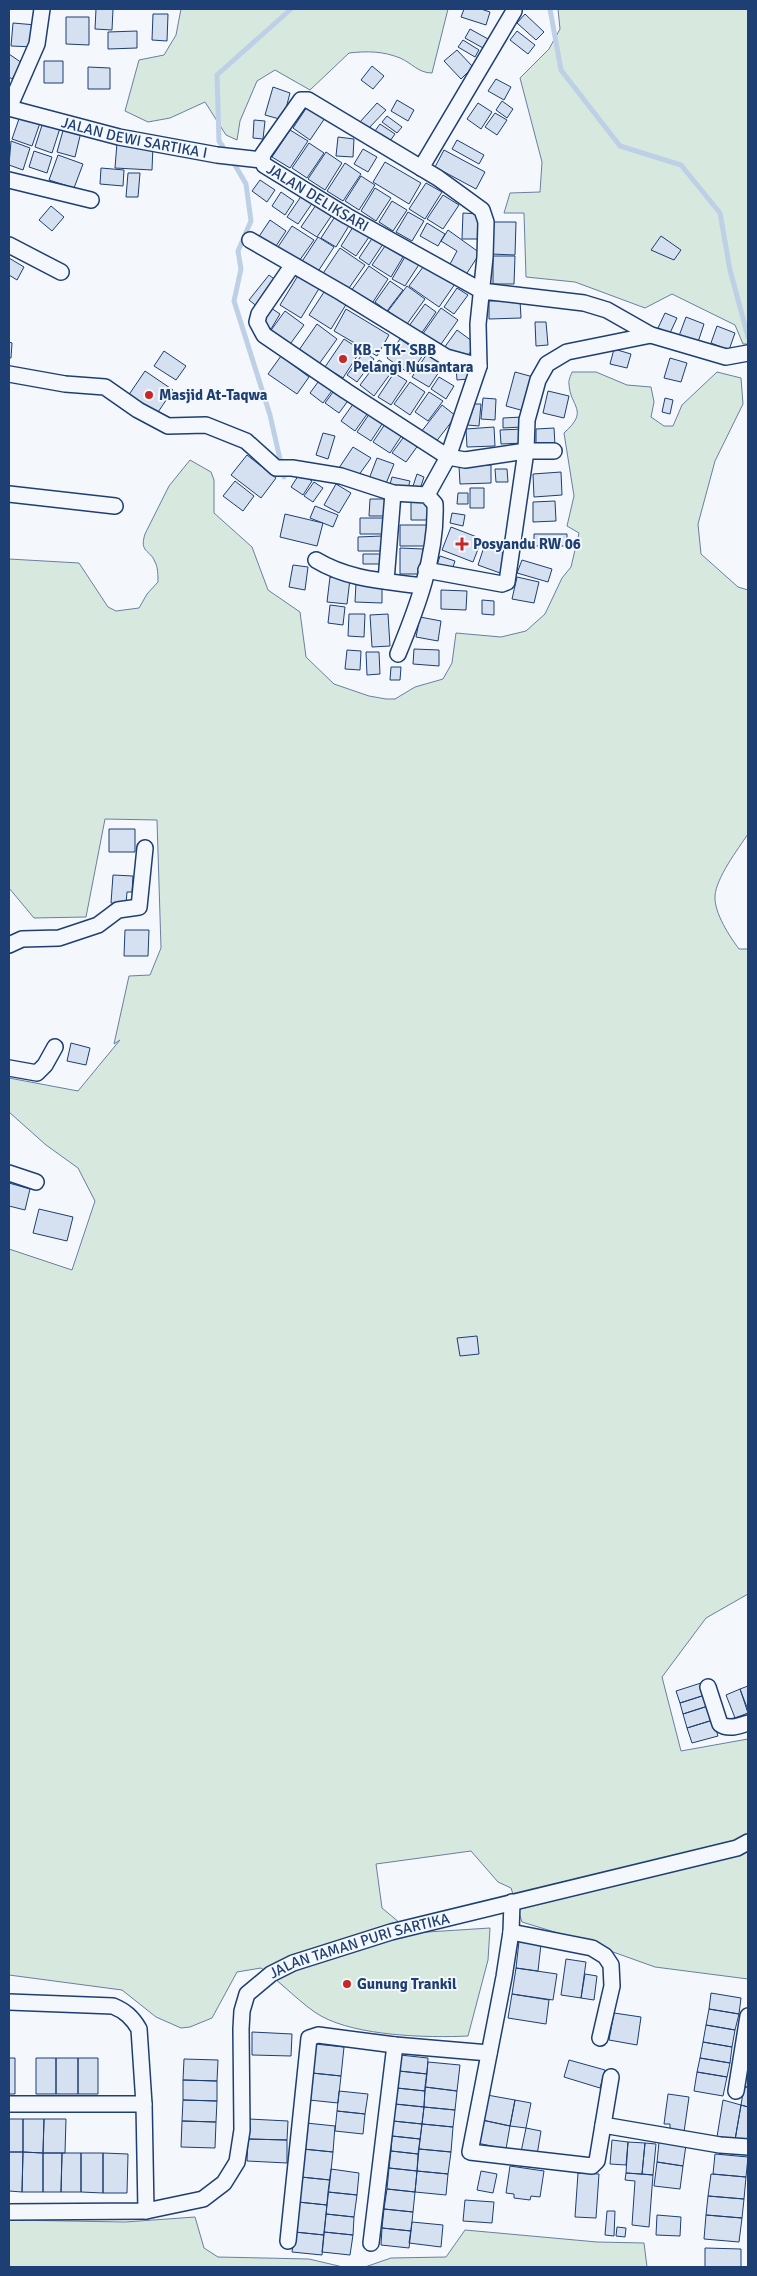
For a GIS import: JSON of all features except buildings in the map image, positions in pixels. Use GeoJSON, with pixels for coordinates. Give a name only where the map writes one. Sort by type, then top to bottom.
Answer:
{"type":"FeatureCollection","features":[{"type":"Feature","properties":{"kind":"street","name":"JALAN DEWI SARTIKA I"},"geometry":{"type":"LineString","coordinates":[[42,9],[37,44],[9,108],[118,137],[217,155],[262,160]]}},
{"type":"Feature","properties":{"kind":"street"},"geometry":{"type":"LineString","coordinates":[[421,168],[514,11]]}},
{"type":"Feature","properties":{"kind":"street","name":"JALAN DELIKSARI"},"geometry":{"type":"LineString","coordinates":[[428,495],[448,457],[479,366],[478,324],[482,292],[487,225],[482,210],[438,178],[305,100],[301,100],[262,160],[264,165],[347,216],[482,292],[584,303],[607,310],[650,335],[726,357],[748,353]]}},
{"type":"Feature","properties":{"kind":"street"},"geometry":{"type":"LineString","coordinates":[[9,180],[91,200]]}},
{"type":"Feature","properties":{"kind":"street"},"geometry":{"type":"LineString","coordinates":[[250,240],[292,266],[342,293],[446,358],[479,366]]}},
{"type":"Feature","properties":{"kind":"street"},"geometry":{"type":"LineString","coordinates":[[9,245],[61,272]]}},
{"type":"Feature","properties":{"kind":"street"},"geometry":{"type":"LineString","coordinates":[[292,266],[259,314],[257,322],[264,335],[448,457],[465,460],[526,451],[554,451]]}},
{"type":"Feature","properties":{"kind":"street","name":"JALAN DELIKSARI"},"geometry":{"type":"LineString","coordinates":[[526,451],[527,420],[538,380],[547,364],[567,352],[650,335]]}},
{"type":"Feature","properties":{"kind":"street"},"geometry":{"type":"LineString","coordinates":[[9,374],[57,383],[105,387],[168,426],[206,425],[246,441],[276,468],[292,468],[341,476],[393,493],[428,495],[435,504],[436,514],[426,570],[412,620],[398,654]]}},
{"type":"Feature","properties":{"kind":"street"},"geometry":{"type":"LineString","coordinates":[[426,570],[502,584],[507,582],[526,451]]}},
{"type":"Feature","properties":{"kind":"street"},"geometry":{"type":"LineString","coordinates":[[386,581],[393,493]]}},
{"type":"Feature","properties":{"kind":"street"},"geometry":{"type":"LineString","coordinates":[[9,494],[116,506]]}},
{"type":"Feature","properties":{"kind":"street"},"geometry":{"type":"LineString","coordinates":[[316,560],[341,573],[422,586]]}},
{"type":"Feature","properties":{"kind":"street"},"geometry":{"type":"LineString","coordinates":[[9,945],[22,939],[59,938],[98,925],[118,910],[139,907],[145,848]]}},
{"type":"Feature","properties":{"kind":"street"},"geometry":{"type":"LineString","coordinates":[[9,1068],[37,1073],[45,1065],[55,1047]]}},
{"type":"Feature","properties":{"kind":"street"},"geometry":{"type":"LineString","coordinates":[[9,1173],[36,1182]]}},
{"type":"Feature","properties":{"kind":"street"},"geometry":{"type":"LineString","coordinates":[[708,1687],[720,1724],[725,1727],[735,1727],[748,1723]]}},
{"type":"Feature","properties":{"kind":"street","name":"JALAN TAMAN PURI SARTIKA"},"geometry":{"type":"LineString","coordinates":[[9,2212],[146,2212],[203,2199],[224,2183],[236,2162],[242,2130],[242,2011],[247,1994],[260,1982],[293,1963],[390,1932],[728,1851],[748,1842]]}},
{"type":"Feature","properties":{"kind":"street"},"geometry":{"type":"LineString","coordinates":[[512,1902],[511,1932],[490,2053],[470,2152],[592,2166],[597,2161],[611,2077]]}},
{"type":"Feature","properties":{"kind":"street"},"geometry":{"type":"LineString","coordinates":[[511,1932],[592,1948],[605,1956],[611,1965],[612,1986],[600,2038]]}},
{"type":"Feature","properties":{"kind":"street"},"geometry":{"type":"LineString","coordinates":[[9,2002],[113,2006],[124,2011],[139,2029],[144,2104],[146,2212]]}},
{"type":"Feature","properties":{"kind":"street"},"geometry":{"type":"LineString","coordinates":[[736,2091],[748,2016]]}},
{"type":"Feature","properties":{"kind":"street"},"geometry":{"type":"LineString","coordinates":[[288,2241],[309,2038],[318,2035],[395,2045],[490,2053]]}},
{"type":"Feature","properties":{"kind":"street"},"geometry":{"type":"LineString","coordinates":[[371,2243],[395,2045]]}},
{"type":"Feature","properties":{"kind":"street"},"geometry":{"type":"LineString","coordinates":[[9,2104],[144,2104]]}},
{"type":"Feature","properties":{"kind":"street"},"geometry":{"type":"LineString","coordinates":[[603,2125],[720,2145],[748,2147]]}},
{"type":"Feature","properties":{"kind":"shaded area"},"geometry":{"type":"Polygon","coordinates":[[[181,9],[448,9],[432,73],[427,73],[394,56],[369,52],[349,53],[310,90],[275,70],[257,81],[240,121],[237,140],[226,135],[205,102],[170,118],[148,122],[125,111],[139,60],[164,55],[176,35],[181,9]]]}},
{"type":"Feature","properties":{"kind":"shaded area"},"geometry":{"type":"Polygon","coordinates":[[[558,9],[748,9],[748,344],[743,344],[735,325],[672,294],[645,308],[575,282],[526,277],[524,213],[504,213],[510,193],[540,192],[542,162],[520,78],[549,49],[560,29],[558,9]]]}},
{"type":"Feature","properties":{"kind":"shaded area"},"geometry":{"type":"Polygon","coordinates":[[[572,372],[596,372],[627,385],[651,387],[654,402],[651,417],[664,426],[673,426],[682,405],[717,372],[741,378],[743,404],[715,461],[698,524],[701,554],[738,587],[748,590],[748,834],[723,872],[716,889],[715,903],[727,931],[739,949],[748,949],[748,1594],[706,1618],[662,1677],[681,1751],[748,1739],[748,1979],[655,1967],[574,1938],[522,1922],[511,1888],[498,1882],[471,1851],[376,1864],[382,1908],[412,1933],[490,1928],[488,1960],[468,2036],[413,2036],[373,2032],[336,2023],[314,2012],[261,1968],[237,1972],[212,2018],[190,2027],[181,2028],[156,2017],[122,1990],[9,1975],[9,1249],[72,1270],[95,1201],[78,1168],[46,1145],[9,1112],[9,1078],[78,1091],[120,1040],[114,1044],[129,976],[150,975],[161,948],[157,820],[105,819],[86,917],[34,918],[9,888],[9,559],[79,563],[108,607],[116,611],[139,608],[147,594],[158,582],[156,564],[143,545],[145,534],[169,486],[190,460],[211,472],[214,480],[214,513],[252,547],[268,590],[300,612],[306,657],[334,684],[369,696],[395,699],[415,687],[443,679],[452,663],[456,633],[501,637],[526,631],[545,614],[562,578],[571,567],[579,533],[567,526],[574,496],[564,433],[576,419],[577,413],[577,408],[570,392],[569,380],[572,372]]]}},
{"type":"Feature","properties":{"kind":"shaded area"},"geometry":{"type":"Polygon","coordinates":[[[195,2217],[204,2248],[218,2257],[309,2259],[343,2267],[9,2267],[9,2220],[125,2222],[195,2217]]]}},
{"type":"Feature","properties":{"kind":"shaded area"},"geometry":{"type":"Polygon","coordinates":[[[465,2230],[597,2242],[644,2243],[647,2267],[365,2267],[391,2258],[446,2257],[465,2230]]]}},
{"type":"Feature","properties":{"kind":"waterway"},"geometry":{"type":"LineString","coordinates":[[227,153],[219,141],[217,75],[291,9]]}},
{"type":"Feature","properties":{"kind":"waterway"},"geometry":{"type":"LineString","coordinates":[[550,9],[561,70],[620,146],[681,165],[720,213],[730,270],[748,337]]}},
{"type":"Feature","properties":{"kind":"waterway"},"geometry":{"type":"LineString","coordinates":[[232,160],[246,184],[251,221],[238,251],[241,269],[234,301],[270,415],[284,477]]}},
{"type":"Feature","properties":{"kind":"place","name":"KB - TK- SBB Pelangi Nusantara"},"geometry":{"type":"Point","coordinates":[343,359]}},
{"type":"Feature","properties":{"kind":"place","name":"Masjid At-Taqwa"},"geometry":{"type":"Point","coordinates":[149,395]}},
{"type":"Feature","properties":{"kind":"place","name":"Posyandu RW 06"},"geometry":{"type":"Point","coordinates":[462,544]}},
{"type":"Feature","properties":{"kind":"place","name":"Gunung Trankil"},"geometry":{"type":"Point","coordinates":[347,1984]}}]}
